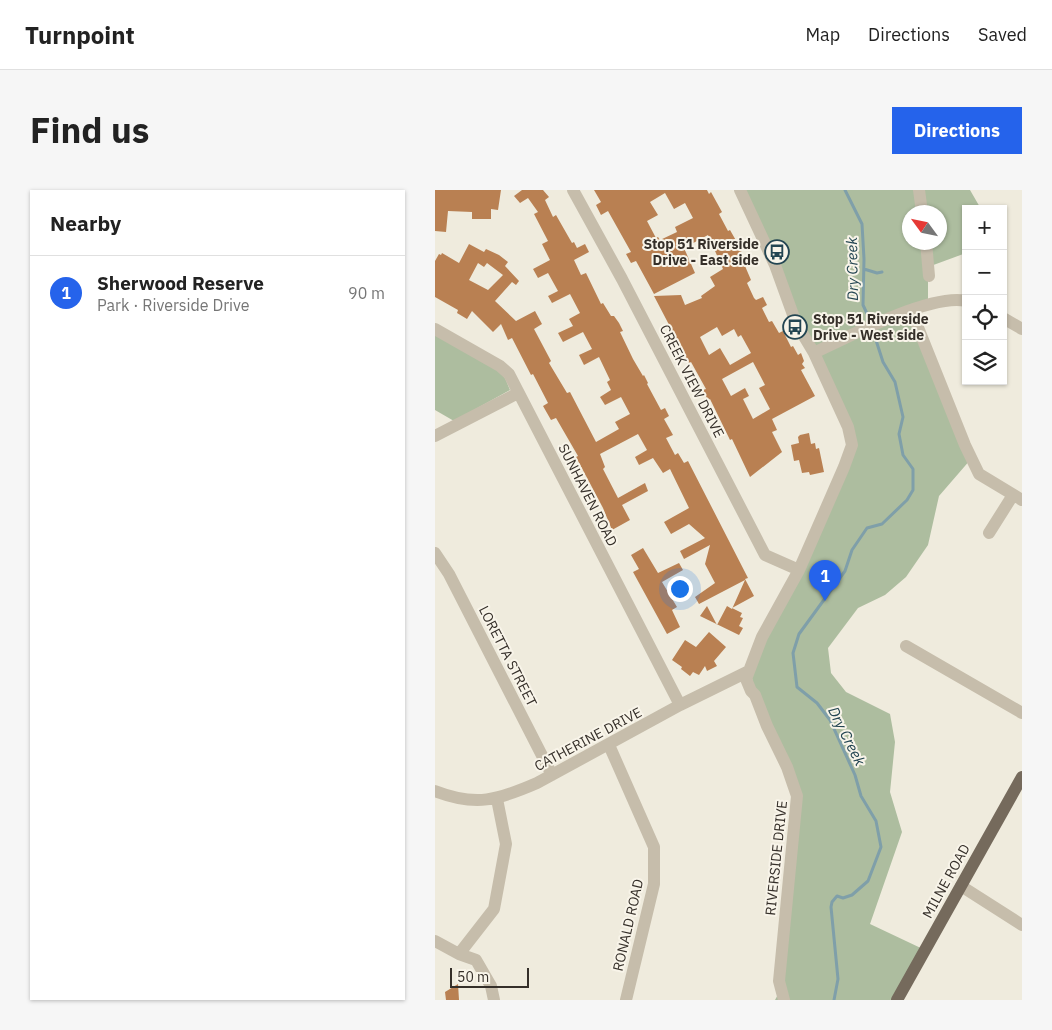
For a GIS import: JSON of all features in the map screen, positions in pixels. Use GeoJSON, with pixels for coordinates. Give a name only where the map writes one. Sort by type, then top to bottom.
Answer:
{"type":"FeatureCollection","features":[{"type":"Feature","properties":{"kind":"main road","name":"MILNE ROAD"},"geometry":{"type":"LineString","coordinates":[[897,1000],[1022,777]]}},
{"type":"Feature","properties":{"kind":"street","name":"CREEK VIEW DRIVE"},"geometry":{"type":"LineString","coordinates":[[573,190],[622,279],[765,555],[799,570]]}},
{"type":"Feature","properties":{"kind":"street"},"geometry":{"type":"LineString","coordinates":[[740,190],[775,266],[796,323],[814,353],[848,427],[852,445],[799,570],[762,637],[747,672]]}},
{"type":"Feature","properties":{"kind":"street"},"geometry":{"type":"LineString","coordinates":[[919,190],[921,205]]}},
{"type":"Feature","properties":{"kind":"street"},"geometry":{"type":"LineString","coordinates":[[927,250],[929,276]]}},
{"type":"Feature","properties":{"kind":"street"},"geometry":{"type":"LineString","coordinates":[[814,353],[911,310],[957,299],[962,300]]}},
{"type":"Feature","properties":{"kind":"street"},"geometry":{"type":"LineString","coordinates":[[911,310],[965,445],[979,474],[1017,498],[989,533]]}},
{"type":"Feature","properties":{"kind":"street"},"geometry":{"type":"LineString","coordinates":[[1007,320],[1022,328]]}},
{"type":"Feature","properties":{"kind":"street","name":"SUNHAVEN ROAD"},"geometry":{"type":"LineString","coordinates":[[435,329],[500,366],[509,374],[680,706]]}},
{"type":"Feature","properties":{"kind":"street"},"geometry":{"type":"LineString","coordinates":[[435,436],[518,393]]}},
{"type":"Feature","properties":{"kind":"street","name":"LORETTA STREET"},"geometry":{"type":"LineString","coordinates":[[435,553],[449,574],[551,775]]}},
{"type":"Feature","properties":{"kind":"street"},"geometry":{"type":"LineString","coordinates":[[906,646],[1022,713]]}},
{"type":"Feature","properties":{"kind":"street","name":"CATHERINE DRIVE"},"geometry":{"type":"LineString","coordinates":[[435,792],[467,800],[497,799],[517,792],[747,672]]}},
{"type":"Feature","properties":{"kind":"street","name":"RIVERSIDE DRIVE"},"geometry":{"type":"LineString","coordinates":[[747,672],[747,683],[755,695],[767,726],[787,767],[797,796],[779,981],[780,996]]}},
{"type":"Feature","properties":{"kind":"street","name":"RONALD ROAD"},"geometry":{"type":"LineString","coordinates":[[609,745],[654,847],[654,884],[626,1000]]}},
{"type":"Feature","properties":{"kind":"street"},"geometry":{"type":"LineString","coordinates":[[459,954],[494,909],[506,844],[497,799]]}},
{"type":"Feature","properties":{"kind":"street"},"geometry":{"type":"LineString","coordinates":[[961,886],[1022,925]]}},
{"type":"Feature","properties":{"kind":"street"},"geometry":{"type":"LineString","coordinates":[[435,941],[459,954],[476,960],[491,986],[494,1000]]}},
{"type":"Feature","properties":{"kind":"green space"},"geometry":{"type":"Polygon","coordinates":[[[738,190],[970,190],[979,205],[962,205],[962,254],[928,267],[928,306],[911,309],[971,459],[939,496],[928,545],[906,577],[885,595],[858,608],[828,648],[831,673],[846,692],[890,714],[895,742],[890,792],[902,832],[870,924],[925,950],[897,1000],[775,1000],[781,989],[797,796],[754,690],[751,672],[852,445],[738,190]]]}},
{"type":"Feature","properties":{"kind":"green space"},"geometry":{"type":"Polygon","coordinates":[[[435,335],[496,368],[505,378],[510,390],[454,421],[435,410],[435,335]]]}},
{"type":"Feature","properties":{"kind":"building"},"geometry":{"type":"Polygon","coordinates":[[[435,190],[501,190],[498,210],[491,209],[491,219],[472,219],[472,212],[448,211],[446,232],[435,231],[435,190]]]}},
{"type":"Feature","properties":{"kind":"building"},"geometry":{"type":"Polygon","coordinates":[[[522,190],[543,190],[549,197],[545,200],[553,217],[556,215],[572,243],[574,242],[577,248],[585,244],[589,252],[574,260],[581,275],[586,273],[601,304],[603,303],[611,316],[614,316],[619,323],[623,331],[620,332],[633,359],[644,375],[661,410],[665,408],[669,416],[664,419],[673,435],[666,438],[675,455],[678,453],[684,463],[688,461],[748,578],[745,579],[754,596],[733,608],[745,580],[699,604],[695,597],[715,583],[705,564],[710,545],[684,559],[680,551],[705,538],[689,524],[671,534],[664,522],[689,508],[670,469],[663,473],[653,458],[639,465],[635,457],[647,450],[638,434],[600,454],[605,467],[603,469],[618,498],[645,483],[648,491],[622,505],[630,520],[612,530],[603,508],[576,457],[578,456],[556,418],[551,420],[543,406],[548,403],[512,338],[508,340],[501,324],[493,332],[472,311],[467,319],[457,313],[458,310],[435,297],[435,261],[439,254],[441,255],[442,253],[459,263],[469,244],[484,252],[486,249],[499,255],[508,262],[505,266],[519,281],[516,285],[512,282],[495,301],[516,321],[535,311],[542,324],[534,329],[551,361],[549,363],[567,393],[570,392],[596,442],[619,429],[615,422],[630,414],[621,397],[605,405],[600,397],[611,390],[607,382],[610,380],[599,357],[584,365],[579,355],[592,349],[583,332],[563,342],[558,333],[573,326],[569,319],[580,313],[570,294],[552,303],[548,296],[558,291],[548,273],[538,278],[533,269],[550,260],[542,244],[548,241],[534,214],[538,212],[528,198],[520,203],[514,196],[522,190]],[[478,263],[469,280],[488,290],[503,275],[487,263],[484,267],[478,263]]]}},
{"type":"Feature","properties":{"kind":"building"},"geometry":{"type":"Polygon","coordinates":[[[594,190],[707,190],[709,194],[711,192],[722,212],[719,214],[742,251],[739,252],[751,280],[747,283],[754,298],[756,300],[763,297],[767,305],[762,308],[769,322],[772,321],[779,333],[783,331],[791,347],[793,346],[798,355],[801,353],[804,361],[802,364],[805,368],[801,370],[815,396],[772,419],[777,430],[772,432],[782,452],[750,477],[732,439],[730,440],[710,399],[708,400],[703,390],[706,389],[691,362],[689,363],[654,296],[681,295],[685,305],[702,298],[701,296],[715,286],[710,277],[723,269],[708,235],[684,248],[695,273],[654,294],[636,261],[631,263],[626,254],[631,252],[608,211],[601,215],[596,205],[601,202],[594,190]],[[665,193],[650,202],[658,215],[647,221],[656,238],[658,237],[660,240],[677,232],[675,227],[693,218],[685,203],[674,209],[665,193]],[[717,327],[700,337],[709,355],[720,348],[730,365],[751,353],[741,335],[738,337],[734,329],[722,336],[717,327]],[[753,362],[722,379],[731,396],[745,388],[749,396],[743,399],[753,419],[770,409],[759,388],[765,385],[753,362]]]}},
{"type":"Feature","properties":{"kind":"building"},"geometry":{"type":"Polygon","coordinates":[[[809,433],[811,444],[815,443],[816,449],[819,448],[824,472],[810,475],[809,472],[802,473],[799,460],[794,461],[791,445],[799,443],[798,437],[800,435],[809,433]]]}},
{"type":"Feature","properties":{"kind":"building"},"geometry":{"type":"Polygon","coordinates":[[[643,548],[658,573],[679,563],[683,570],[662,582],[677,607],[672,610],[680,627],[667,634],[633,572],[639,569],[631,555],[643,548]]]}},
{"type":"Feature","properties":{"kind":"building"},"geometry":{"type":"Polygon","coordinates":[[[707,606],[716,624],[700,616],[707,606]]]}},
{"type":"Feature","properties":{"kind":"building"},"geometry":{"type":"Polygon","coordinates":[[[727,606],[742,613],[740,617],[743,618],[739,626],[743,628],[739,635],[717,624],[727,606]]]}},
{"type":"Feature","properties":{"kind":"building"},"geometry":{"type":"Polygon","coordinates":[[[709,632],[726,647],[714,661],[717,666],[707,671],[705,666],[699,675],[693,672],[690,676],[672,660],[685,640],[696,647],[709,632]]]}},
{"type":"Feature","properties":{"kind":"building"},"geometry":{"type":"Polygon","coordinates":[[[458,984],[459,1000],[446,1000],[445,992],[458,984]]]}},
{"type":"Feature","properties":{"kind":"waterway","name":"Dry Creek"},"geometry":{"type":"LineString","coordinates":[[845,190],[862,224],[864,259],[863,305],[870,320]]}},
{"type":"Feature","properties":{"kind":"waterway"},"geometry":{"type":"LineString","coordinates":[[864,269],[877,273],[882,272]]}},
{"type":"Feature","properties":{"kind":"waterway","name":"Dry Creek"},"geometry":{"type":"LineString","coordinates":[[834,1000],[838,979],[832,902],[837,896],[843,898],[852,895],[868,881],[881,847],[876,821],[861,796],[855,775],[830,720],[817,703],[797,687],[793,653],[799,634],[845,571],[852,550],[867,528],[882,524],[907,500],[913,490],[913,469],[903,455],[899,434],[903,417],[895,382],[883,362],[874,334]]}},
{"type":"Feature","properties":{"kind":"place","name":"Stop 51 Riverside Drive - East side"},"geometry":{"type":"Point","coordinates":[777,252]}},
{"type":"Feature","properties":{"kind":"place","name":"Stop 51 Riverside Drive - West side"},"geometry":{"type":"Point","coordinates":[795,327]}},
{"type":"Feature","properties":{"kind":"place","name":"Sherwood Reserve"},"geometry":{"type":"Point","coordinates":[825,601]}}]}
